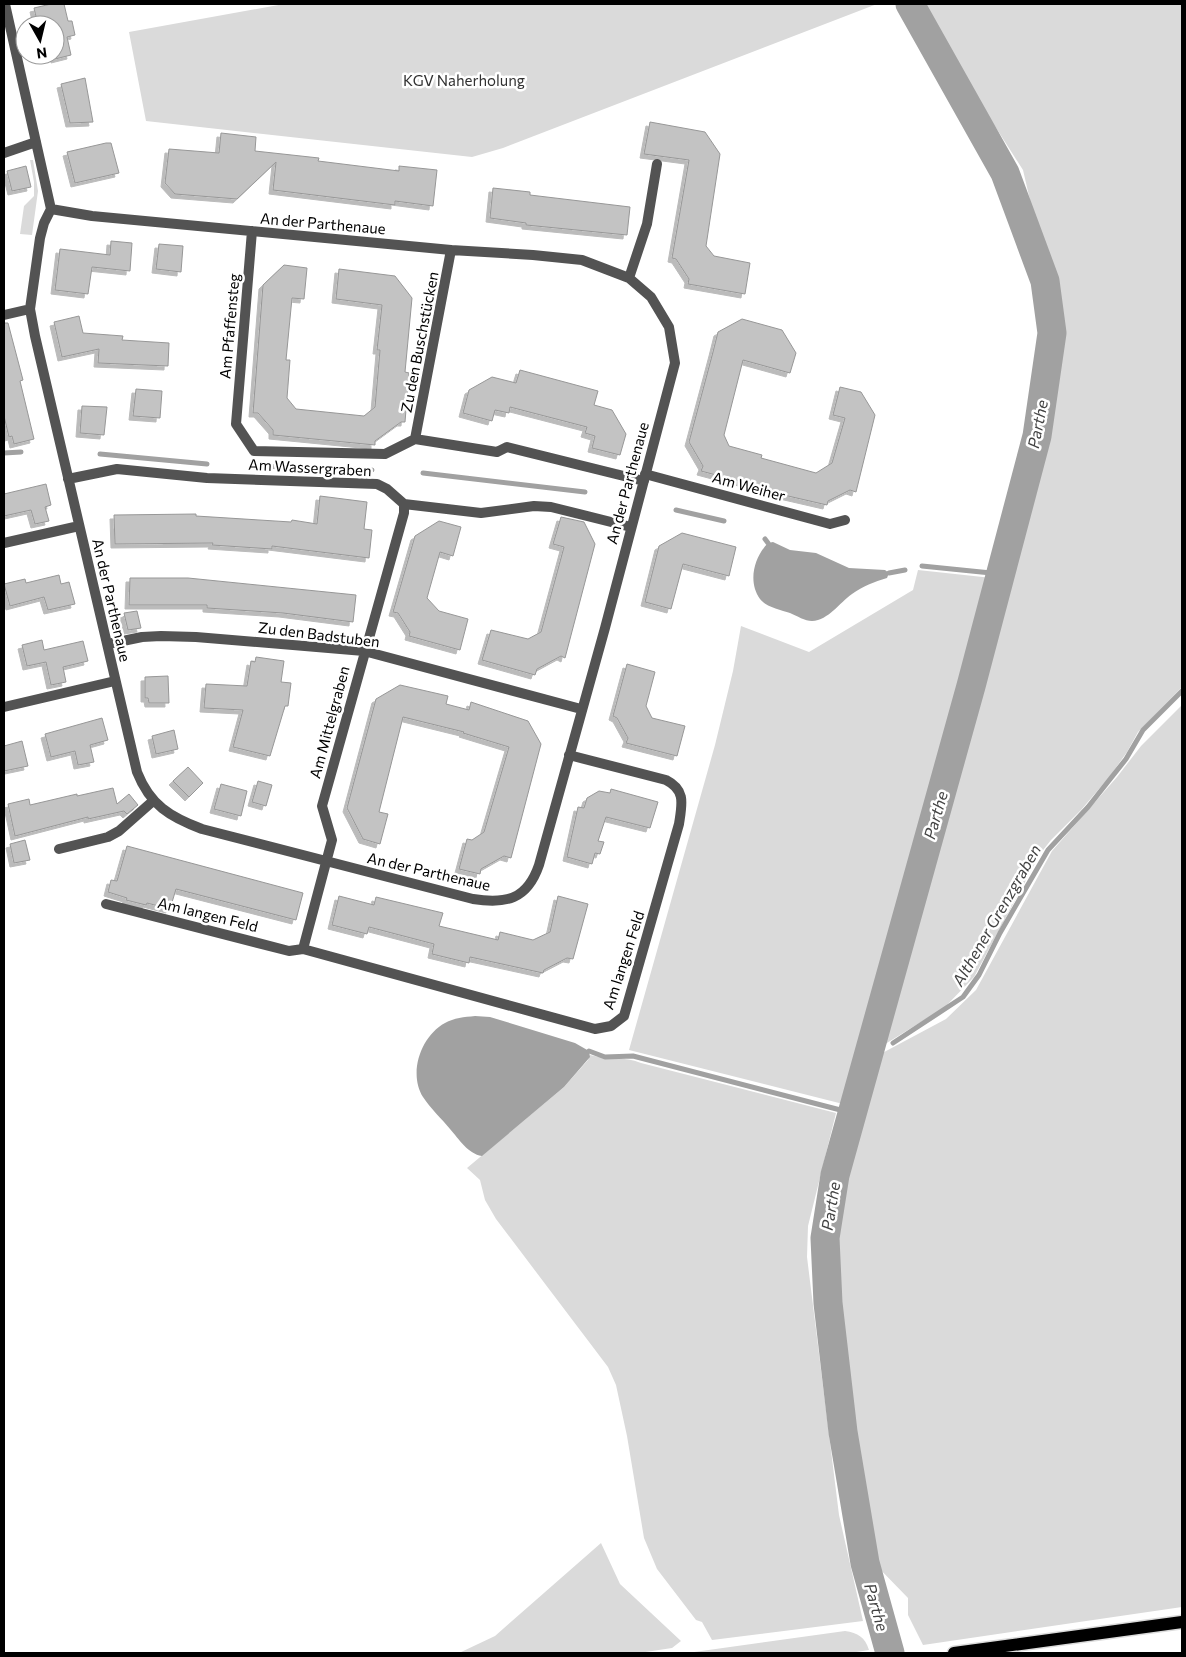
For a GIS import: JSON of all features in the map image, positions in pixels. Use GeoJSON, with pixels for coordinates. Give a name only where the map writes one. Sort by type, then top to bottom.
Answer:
{"type":"FeatureCollection","features":[{"type":"Feature","properties":{"kind":"main road"},"geometry":{"type":"LineString","coordinates":[[954,1653],[1182,1622]]}},
{"type":"Feature","properties":{"kind":"street"},"geometry":{"type":"LineString","coordinates":[[5,4],[51,210]]}},
{"type":"Feature","properties":{"kind":"street"},"geometry":{"type":"LineString","coordinates":[[4,153],[36,142]]}},
{"type":"Feature","properties":{"kind":"street"},"geometry":{"type":"LineString","coordinates":[[629,278],[647,224],[657,164]]}},
{"type":"Feature","properties":{"kind":"street","name":"An der Parthenaue"},"geometry":{"type":"LineString","coordinates":[[51,210],[81,215],[451,250],[582,260],[629,278],[651,296],[669,327],[674,363],[632,528],[532,882],[518,896],[502,902],[473,899],[202,829],[179,820],[153,801],[142,786],[137,772],[30,309],[40,238],[44,223],[51,210]]}},
{"type":"Feature","properties":{"kind":"street","name":"Am Pfaffensteg"},"geometry":{"type":"LineString","coordinates":[[236,424],[252,231]]}},
{"type":"Feature","properties":{"kind":"street","name":"Zu den Buschstücken"},"geometry":{"type":"LineString","coordinates":[[416,439],[451,250]]}},
{"type":"Feature","properties":{"kind":"street"},"geometry":{"type":"LineString","coordinates":[[4,315],[30,309]]}},
{"type":"Feature","properties":{"kind":"street","name":"Am Wassergraben"},"geometry":{"type":"LineString","coordinates":[[236,424],[254,452],[385,454],[416,439]]}},
{"type":"Feature","properties":{"kind":"street"},"geometry":{"type":"LineString","coordinates":[[416,439],[497,452],[507,447],[644,478]]}},
{"type":"Feature","properties":{"kind":"street","name":"Am Wassergraben"},"geometry":{"type":"LineString","coordinates":[[68,479],[117,469],[208,478],[377,484],[387,489],[404,504]]}},
{"type":"Feature","properties":{"kind":"street","name":"Am Weiher"},"geometry":{"type":"LineString","coordinates":[[644,478],[830,524],[845,520]]}},
{"type":"Feature","properties":{"kind":"street"},"geometry":{"type":"LineString","coordinates":[[404,504],[481,513],[534,506],[551,507],[632,528]]}},
{"type":"Feature","properties":{"kind":"street","name":"Am Mittelgraben"},"geometry":{"type":"LineString","coordinates":[[326,861],[332,840],[322,806],[404,512],[404,504]]}},
{"type":"Feature","properties":{"kind":"street","name":"An der Parthenaue"},"geometry":{"type":"LineString","coordinates":[[4,543],[79,526]]}},
{"type":"Feature","properties":{"kind":"street","name":"Zu den Badstuben"},"geometry":{"type":"LineString","coordinates":[[108,644],[142,637],[161,636],[196,637],[364,651],[581,709]]}},
{"type":"Feature","properties":{"kind":"street","name":"An der Parthenaue"},"geometry":{"type":"LineString","coordinates":[[4,707],[115,680]]}},
{"type":"Feature","properties":{"kind":"street","name":"Am langen Feld"},"geometry":{"type":"LineString","coordinates":[[106,904],[289,951],[303,949],[595,1029],[611,1026],[624,1016],[679,824],[681,796],[676,785],[666,780],[569,756]]}},
{"type":"Feature","properties":{"kind":"street"},"geometry":{"type":"LineString","coordinates":[[59,849],[108,837],[119,831],[153,801]]}},
{"type":"Feature","properties":{"kind":"street"},"geometry":{"type":"LineString","coordinates":[[303,949],[326,861]]}},
{"type":"Feature","properties":{"kind":"green space","name":"KGV Naherholung"},"geometry":{"type":"Polygon","coordinates":[[[284,4],[877,4],[503,148],[472,157],[146,121],[129,32],[284,4]]]}},
{"type":"Feature","properties":{"kind":"green space"},"geometry":{"type":"Polygon","coordinates":[[[922,4],[1182,4],[1182,687],[1138,732],[1110,776],[1040,854],[974,977],[945,1007],[874,1051],[930,849],[1022,536],[1047,429],[1055,340],[1054,315],[1047,273],[1023,170],[984,109],[922,4]]]}},
{"type":"Feature","properties":{"kind":"green space"},"geometry":{"type":"Polygon","coordinates":[[[30,160],[33,160],[38,191],[32,235],[20,234],[24,206],[34,196],[34,182],[30,160]]]}},
{"type":"Feature","properties":{"kind":"green space"},"geometry":{"type":"Polygon","coordinates":[[[918,570],[992,578],[847,1105],[629,1050],[715,745],[733,671],[741,626],[809,652],[913,590],[918,570]]]}},
{"type":"Feature","properties":{"kind":"green space"},"geometry":{"type":"Polygon","coordinates":[[[1182,705],[1182,1607],[923,1645],[908,1615],[908,1598],[874,1563],[853,1461],[836,1321],[830,1235],[873,1058],[946,1019],[976,990],[1052,851],[1117,777],[1141,746],[1182,705]]]}},
{"type":"Feature","properties":{"kind":"green space"},"geometry":{"type":"Polygon","coordinates":[[[590,1055],[635,1061],[836,1113],[808,1226],[807,1257],[839,1515],[863,1621],[712,1640],[702,1622],[696,1620],[657,1569],[644,1538],[627,1436],[616,1385],[608,1367],[496,1219],[485,1200],[480,1180],[467,1168],[564,1087],[588,1060],[590,1055]]]}},
{"type":"Feature","properties":{"kind":"green space"},"geometry":{"type":"Polygon","coordinates":[[[601,1543],[620,1584],[681,1641],[672,1648],[639,1653],[459,1653],[495,1636],[601,1543]]]}},
{"type":"Feature","properties":{"kind":"green space"},"geometry":{"type":"Polygon","coordinates":[[[845,1631],[860,1636],[869,1650],[850,1653],[687,1653],[845,1631]]]}},
{"type":"Feature","properties":{"kind":"shaded area"},"geometry":{"type":"Polygon","coordinates":[[[773,542],[790,550],[816,553],[849,568],[885,570],[889,573],[887,578],[856,591],[824,618],[812,621],[807,620],[766,604],[756,592],[753,577],[756,562],[763,548],[768,543],[773,542]]]}},
{"type":"Feature","properties":{"kind":"shaded area"},"geometry":{"type":"Polygon","coordinates":[[[463,1017],[490,1017],[575,1043],[589,1051],[590,1057],[564,1087],[482,1156],[477,1155],[464,1146],[429,1105],[423,1097],[417,1077],[419,1056],[429,1037],[445,1023],[463,1017]]]}},
{"type":"Feature","properties":{"kind":"building"},"geometry":{"type":"Polygon","coordinates":[[[51,4],[64,4],[68,21],[72,21],[75,35],[67,37],[71,55],[65,56],[65,15],[36,15],[34,8],[51,4]]]}},
{"type":"Feature","properties":{"kind":"building"},"geometry":{"type":"Polygon","coordinates":[[[85,78],[93,122],[70,123],[61,84],[85,78]]]}},
{"type":"Feature","properties":{"kind":"building"},"geometry":{"type":"Polygon","coordinates":[[[650,122],[705,132],[720,154],[706,246],[714,256],[750,263],[745,294],[688,284],[689,279],[676,259],[672,258],[689,160],[644,154],[650,122]]]}},
{"type":"Feature","properties":{"kind":"building"},"geometry":{"type":"Polygon","coordinates":[[[221,133],[256,137],[255,151],[319,158],[318,161],[399,171],[399,166],[437,170],[433,206],[395,201],[395,205],[273,190],[276,162],[237,199],[175,194],[165,183],[169,149],[219,153],[221,133]]]}},
{"type":"Feature","properties":{"kind":"building"},"geometry":{"type":"Polygon","coordinates":[[[111,143],[119,173],[75,183],[67,152],[111,143]]]}},
{"type":"Feature","properties":{"kind":"building"},"geometry":{"type":"Polygon","coordinates":[[[26,166],[31,187],[12,191],[7,171],[26,166]]]}},
{"type":"Feature","properties":{"kind":"building"},"geometry":{"type":"Polygon","coordinates":[[[493,188],[530,192],[530,195],[630,207],[627,235],[526,225],[526,223],[490,218],[493,188]]]}},
{"type":"Feature","properties":{"kind":"building"},"geometry":{"type":"Polygon","coordinates":[[[111,241],[132,243],[130,271],[92,267],[88,294],[55,290],[60,249],[110,255],[111,241]]]}},
{"type":"Feature","properties":{"kind":"building"},"geometry":{"type":"Polygon","coordinates":[[[159,244],[183,246],[181,272],[156,269],[159,244]]]}},
{"type":"Feature","properties":{"kind":"building"},"geometry":{"type":"Polygon","coordinates":[[[284,265],[307,268],[304,299],[292,298],[286,360],[290,360],[287,398],[296,409],[364,416],[375,407],[380,350],[377,350],[382,305],[336,299],[339,269],[395,276],[412,298],[405,372],[409,373],[405,422],[401,422],[375,441],[375,445],[273,435],[273,430],[258,413],[253,413],[263,285],[284,265]]]}},
{"type":"Feature","properties":{"kind":"building"},"geometry":{"type":"Polygon","coordinates":[[[79,316],[83,333],[123,336],[122,340],[169,343],[168,366],[98,363],[99,349],[62,357],[54,322],[79,316]]]}},
{"type":"Feature","properties":{"kind":"building"},"geometry":{"type":"Polygon","coordinates":[[[742,319],[782,330],[796,353],[790,373],[743,360],[724,435],[729,446],[762,455],[761,458],[816,473],[832,463],[845,418],[833,415],[840,387],[861,392],[875,415],[856,492],[850,490],[828,501],[827,505],[775,493],[776,491],[701,471],[703,466],[689,442],[718,332],[742,319]]]}},
{"type":"Feature","properties":{"kind":"building"},"geometry":{"type":"Polygon","coordinates":[[[4,323],[8,323],[23,380],[20,381],[34,439],[14,444],[12,436],[9,437],[4,416],[4,323]]]}},
{"type":"Feature","properties":{"kind":"building"},"geometry":{"type":"Polygon","coordinates":[[[520,370],[598,391],[594,405],[612,410],[626,434],[620,455],[592,448],[595,436],[585,433],[587,427],[510,407],[509,413],[495,410],[492,421],[463,413],[469,390],[492,377],[516,383],[520,370]]]}},
{"type":"Feature","properties":{"kind":"building"},"geometry":{"type":"Polygon","coordinates":[[[136,389],[162,391],[160,418],[133,416],[136,389]]]}},
{"type":"Feature","properties":{"kind":"building"},"geometry":{"type":"Polygon","coordinates":[[[82,406],[107,407],[104,435],[80,433],[82,406]]]}},
{"type":"Feature","properties":{"kind":"building"},"geometry":{"type":"Polygon","coordinates":[[[46,484],[51,505],[45,507],[49,521],[35,524],[31,510],[4,516],[4,494],[46,484]]]}},
{"type":"Feature","properties":{"kind":"building"},"geometry":{"type":"Polygon","coordinates":[[[320,496],[367,502],[364,529],[372,530],[369,558],[272,546],[272,549],[212,545],[213,543],[115,544],[114,515],[196,514],[196,516],[291,522],[292,520],[317,524],[320,496]]]}},
{"type":"Feature","properties":{"kind":"building"},"geometry":{"type":"Polygon","coordinates":[[[561,517],[584,522],[595,544],[565,658],[561,656],[537,669],[535,675],[482,660],[491,630],[528,639],[541,632],[564,547],[553,544],[561,517]]]}},
{"type":"Feature","properties":{"kind":"building"},"geometry":{"type":"Polygon","coordinates":[[[439,521],[461,527],[453,556],[440,552],[427,598],[439,611],[468,619],[460,650],[409,636],[410,632],[398,613],[393,612],[415,536],[439,521]]]}},
{"type":"Feature","properties":{"kind":"building"},"geometry":{"type":"Polygon","coordinates":[[[682,533],[736,547],[729,576],[683,564],[671,609],[645,602],[659,546],[682,533]]]}},
{"type":"Feature","properties":{"kind":"building"},"geometry":{"type":"Polygon","coordinates":[[[59,575],[61,584],[69,582],[75,604],[48,610],[44,597],[10,606],[4,584],[25,579],[26,583],[59,575]]]}},
{"type":"Feature","properties":{"kind":"building"},"geometry":{"type":"Polygon","coordinates":[[[130,578],[188,578],[356,595],[353,622],[283,613],[207,608],[207,605],[129,605],[130,578]]]}},
{"type":"Feature","properties":{"kind":"building"},"geometry":{"type":"Polygon","coordinates":[[[137,611],[141,628],[128,630],[124,613],[137,611]]]}},
{"type":"Feature","properties":{"kind":"building"},"geometry":{"type":"Polygon","coordinates":[[[42,640],[44,650],[83,641],[88,661],[63,667],[66,682],[51,685],[46,662],[27,666],[22,645],[42,640]]]}},
{"type":"Feature","properties":{"kind":"building"},"geometry":{"type":"Polygon","coordinates":[[[256,657],[284,661],[281,682],[291,683],[288,706],[285,706],[270,756],[233,747],[243,710],[204,708],[206,684],[247,686],[251,661],[255,662],[256,657]]]}},
{"type":"Feature","properties":{"kind":"building"},"geometry":{"type":"Polygon","coordinates":[[[627,664],[655,672],[646,706],[652,718],[685,726],[677,756],[626,743],[628,738],[617,718],[613,716],[627,664]]]}},
{"type":"Feature","properties":{"kind":"building"},"geometry":{"type":"Polygon","coordinates":[[[168,676],[169,703],[149,703],[148,698],[145,698],[145,677],[168,676]]]}},
{"type":"Feature","properties":{"kind":"building"},"geometry":{"type":"Polygon","coordinates":[[[400,685],[448,696],[446,704],[469,710],[471,702],[528,721],[541,744],[511,858],[504,856],[481,869],[480,874],[459,869],[467,839],[472,840],[484,832],[509,747],[464,732],[403,717],[379,812],[388,814],[380,844],[363,839],[347,808],[376,699],[400,685]]]}},
{"type":"Feature","properties":{"kind":"building"},"geometry":{"type":"Polygon","coordinates":[[[102,718],[108,740],[90,745],[94,762],[78,765],[75,751],[51,757],[45,734],[102,718]]]}},
{"type":"Feature","properties":{"kind":"building"},"geometry":{"type":"Polygon","coordinates":[[[174,730],[178,749],[156,754],[152,736],[174,730]]]}},
{"type":"Feature","properties":{"kind":"building"},"geometry":{"type":"Polygon","coordinates":[[[22,741],[28,766],[4,771],[4,746],[22,741]]]}},
{"type":"Feature","properties":{"kind":"building"},"geometry":{"type":"Polygon","coordinates":[[[188,767],[203,783],[189,797],[173,781],[188,767]]]}},
{"type":"Feature","properties":{"kind":"building"},"geometry":{"type":"Polygon","coordinates":[[[258,781],[272,785],[266,806],[252,802],[258,781]]]}},
{"type":"Feature","properties":{"kind":"building"},"geometry":{"type":"Polygon","coordinates":[[[221,784],[247,791],[241,816],[214,809],[221,784]]]}},
{"type":"Feature","properties":{"kind":"building"},"geometry":{"type":"Polygon","coordinates":[[[113,788],[117,804],[129,794],[138,805],[127,814],[124,811],[88,819],[88,817],[15,836],[8,804],[29,799],[30,805],[113,788]]]}},
{"type":"Feature","properties":{"kind":"building"},"geometry":{"type":"Polygon","coordinates":[[[611,789],[658,802],[650,828],[606,817],[598,841],[604,842],[600,854],[595,853],[592,864],[567,857],[578,807],[584,808],[587,798],[599,791],[610,793],[611,789]]]}},
{"type":"Feature","properties":{"kind":"building"},"geometry":{"type":"Polygon","coordinates":[[[25,840],[30,860],[14,863],[10,844],[25,840]]]}},
{"type":"Feature","properties":{"kind":"building"},"geometry":{"type":"Polygon","coordinates":[[[127,846],[303,893],[296,920],[176,889],[170,909],[126,900],[127,898],[108,892],[111,880],[117,881],[127,846]]]}},
{"type":"Feature","properties":{"kind":"building"},"geometry":{"type":"Polygon","coordinates":[[[339,896],[374,905],[376,897],[443,913],[439,926],[498,940],[500,932],[533,940],[550,932],[558,896],[588,904],[573,959],[567,958],[544,970],[543,973],[470,957],[469,963],[432,954],[434,944],[369,927],[367,934],[332,925],[339,896]]]}},
{"type":"Feature","properties":{"kind":"waterway","name":"Parthe"},"geometry":{"type":"LineString","coordinates":[[890,1653],[865,1563],[843,1432],[828,1303],[825,1238],[835,1175],[971,686],[1037,436],[1052,333],[1045,281],[1005,173],[910,4]]}},
{"type":"Feature","properties":{"kind":"waterway"},"geometry":{"type":"LineString","coordinates":[[4,453],[21,452]]}},
{"type":"Feature","properties":{"kind":"waterway"},"geometry":{"type":"LineString","coordinates":[[100,454],[207,464]]}},
{"type":"Feature","properties":{"kind":"waterway"},"geometry":{"type":"LineString","coordinates":[[259,466],[372,470]]}},
{"type":"Feature","properties":{"kind":"waterway"},"geometry":{"type":"LineString","coordinates":[[423,473],[585,492]]}},
{"type":"Feature","properties":{"kind":"waterway"},"geometry":{"type":"LineString","coordinates":[[676,510],[724,521]]}},
{"type":"Feature","properties":{"kind":"waterway"},"geometry":{"type":"LineString","coordinates":[[765,539],[768,543]]}},
{"type":"Feature","properties":{"kind":"waterway"},"geometry":{"type":"LineString","coordinates":[[922,566],[1001,574]]}},
{"type":"Feature","properties":{"kind":"waterway"},"geometry":{"type":"LineString","coordinates":[[889,573],[905,570]]}},
{"type":"Feature","properties":{"kind":"waterway","name":"Althener Grenzgraben"},"geometry":{"type":"LineString","coordinates":[[893,1043],[963,997],[979,975],[1000,933],[1048,850],[1088,807],[1126,759],[1143,730],[1182,691]]}},
{"type":"Feature","properties":{"kind":"waterway"},"geometry":{"type":"LineString","coordinates":[[589,1051],[605,1057],[633,1056],[852,1113]]}},
{"type":"Feature","properties":{"kind":"waterway","name":"Althener Grenzgraben"},"geometry":{"type":"LineString","coordinates":[[867,1059],[877,1054]]}}]}
